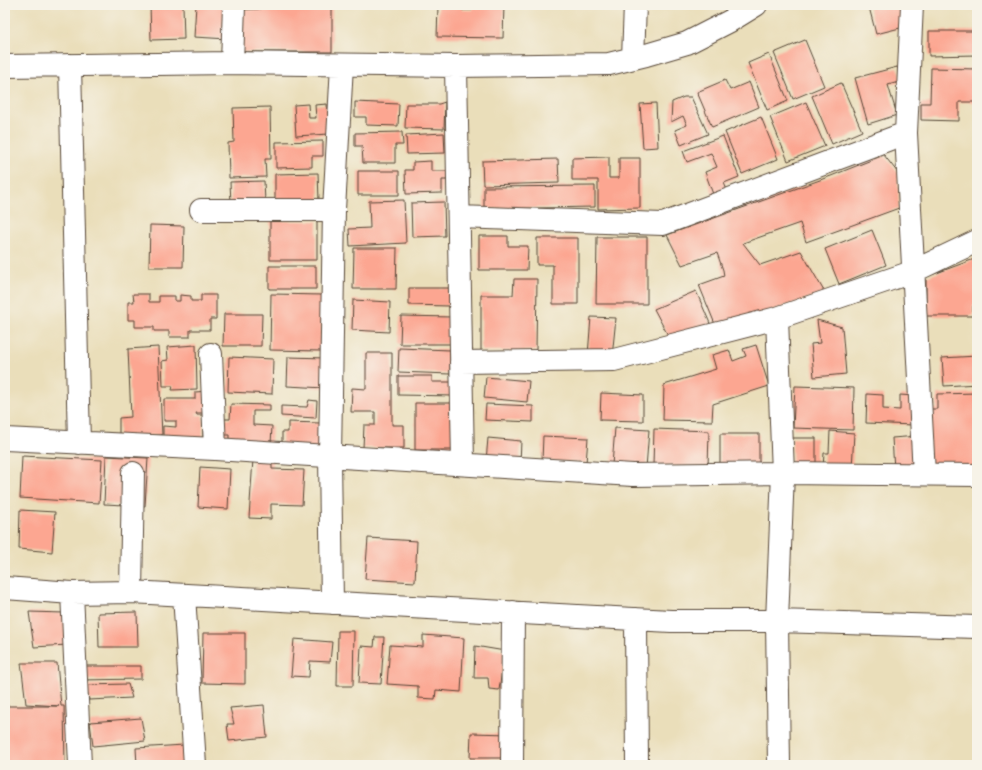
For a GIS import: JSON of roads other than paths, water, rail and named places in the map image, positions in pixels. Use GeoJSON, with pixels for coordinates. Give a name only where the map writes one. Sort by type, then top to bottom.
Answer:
{"type":"FeatureCollection","features":[{"type":"Feature","properties":{"kind":"street"},"geometry":{"type":"LineString","coordinates":[[232,63],[234,5]]}},
{"type":"Feature","properties":{"kind":"street"},"geometry":{"type":"LineString","coordinates":[[633,58],[635,5]]}},
{"type":"Feature","properties":{"kind":"street"},"geometry":{"type":"LineString","coordinates":[[5,66],[232,63],[456,66],[609,64],[687,43],[730,21],[756,5]]}},
{"type":"Feature","properties":{"kind":"street"},"geometry":{"type":"LineString","coordinates":[[912,5],[906,133],[912,272],[924,474]]}},
{"type":"Feature","properties":{"kind":"street"},"geometry":{"type":"LineString","coordinates":[[70,65],[79,443]]}},
{"type":"Feature","properties":{"kind":"street"},"geometry":{"type":"LineString","coordinates":[[332,603],[330,456],[334,210],[342,65]]}},
{"type":"Feature","properties":{"kind":"street"},"geometry":{"type":"LineString","coordinates":[[456,66],[463,464]]}},
{"type":"Feature","properties":{"kind":"street"},"geometry":{"type":"LineString","coordinates":[[459,217],[663,224],[906,133]]}},
{"type":"Feature","properties":{"kind":"street"},"geometry":{"type":"LineString","coordinates":[[201,210],[334,210]]}},
{"type":"Feature","properties":{"kind":"street"},"geometry":{"type":"LineString","coordinates":[[461,362],[614,360],[777,318],[912,272],[977,241]]}},
{"type":"Feature","properties":{"kind":"street"},"geometry":{"type":"LineString","coordinates":[[777,318],[783,473],[777,621],[779,765]]}},
{"type":"Feature","properties":{"kind":"street"},"geometry":{"type":"LineString","coordinates":[[211,354],[215,449]]}},
{"type":"Feature","properties":{"kind":"street"},"geometry":{"type":"LineString","coordinates":[[5,439],[215,449],[633,475],[783,473],[977,475]]}},
{"type":"Feature","properties":{"kind":"street"},"geometry":{"type":"LineString","coordinates":[[131,592],[133,473]]}},
{"type":"Feature","properties":{"kind":"street"},"geometry":{"type":"LineString","coordinates":[[5,588],[72,592],[131,592],[671,621],[777,621],[977,627]]}},
{"type":"Feature","properties":{"kind":"street"},"geometry":{"type":"LineString","coordinates":[[72,592],[80,765]]}},
{"type":"Feature","properties":{"kind":"street"},"geometry":{"type":"LineString","coordinates":[[184,595],[195,765]]}},
{"type":"Feature","properties":{"kind":"street"},"geometry":{"type":"LineString","coordinates":[[512,765],[513,612]]}},
{"type":"Feature","properties":{"kind":"street"},"geometry":{"type":"LineString","coordinates":[[636,619],[637,765]]}}]}
